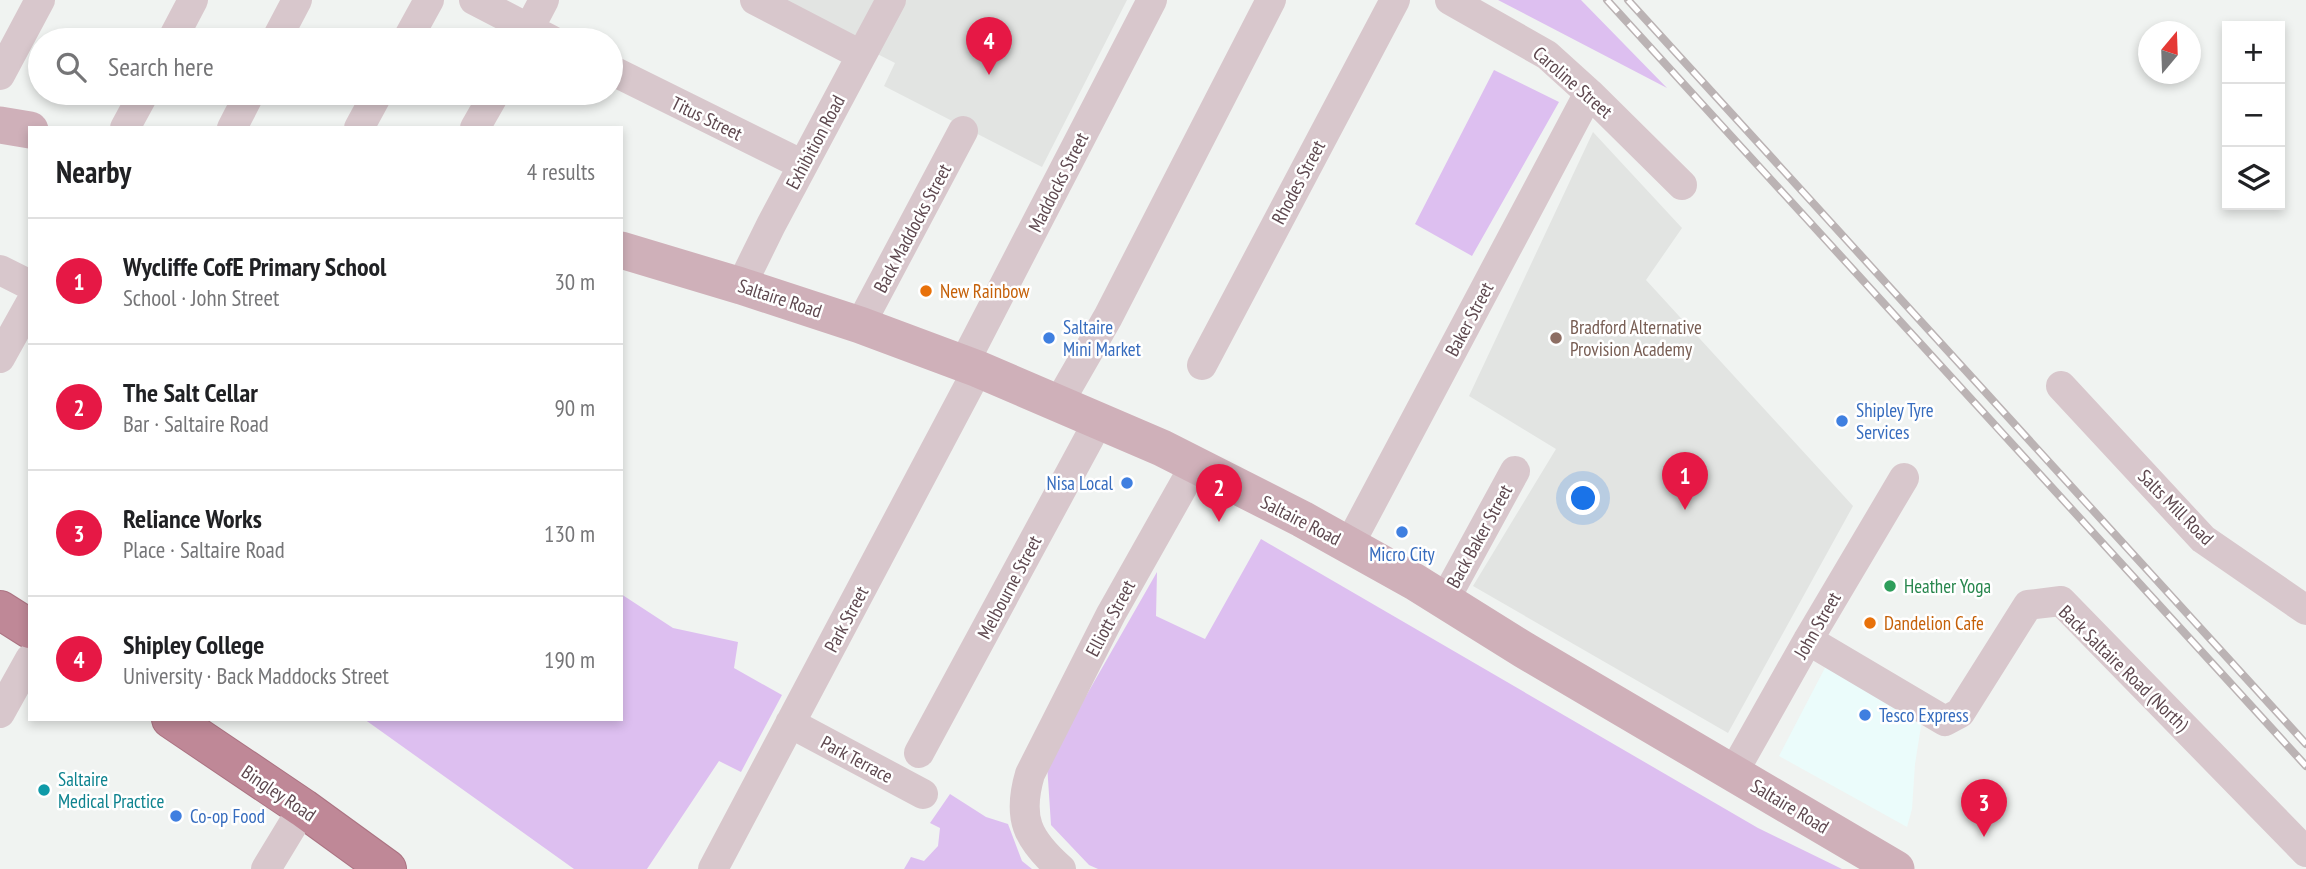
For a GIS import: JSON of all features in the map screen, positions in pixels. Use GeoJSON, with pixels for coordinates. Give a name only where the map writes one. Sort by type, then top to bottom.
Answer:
{"type":"FeatureCollection","features":[{"type":"Feature","properties":{"kind":"highway"},"geometry":{"type":"LineString","coordinates":[[0,610],[28,628]]}},
{"type":"Feature","properties":{"kind":"highway","name":"Bingley Road"},"geometry":{"type":"LineString","coordinates":[[173,721],[303,808],[387,869]]}},
{"type":"Feature","properties":{"kind":"main road"},"geometry":{"type":"LineString","coordinates":[[0,125],[28,130]]}},
{"type":"Feature","properties":{"kind":"main road","name":"Saltaire Road"},"geometry":{"type":"LineString","coordinates":[[623,251],[860,325],[971,366],[1099,420],[1195,465],[1349,545],[1896,869]]}},
{"type":"Feature","properties":{"kind":"street"},"geometry":{"type":"LineString","coordinates":[[0,75],[8,42],[40,0]]}},
{"type":"Feature","properties":{"kind":"street"},"geometry":{"type":"LineString","coordinates":[[178,28],[193,0]]}},
{"type":"Feature","properties":{"kind":"street"},"geometry":{"type":"LineString","coordinates":[[282,28],[297,0]]}},
{"type":"Feature","properties":{"kind":"street"},"geometry":{"type":"LineString","coordinates":[[414,28],[429,0]]}},
{"type":"Feature","properties":{"kind":"street"},"geometry":{"type":"LineString","coordinates":[[474,0],[519,28]]}},
{"type":"Feature","properties":{"kind":"street"},"geometry":{"type":"LineString","coordinates":[[536,28],[544,0]]}},
{"type":"Feature","properties":{"kind":"street"},"geometry":{"type":"LineString","coordinates":[[755,0],[861,55]]}},
{"type":"Feature","properties":{"kind":"street","name":"Exhibition Road"},"geometry":{"type":"LineString","coordinates":[[741,286],[891,0]]}},
{"type":"Feature","properties":{"kind":"street","name":"Maddocks Street"},"geometry":{"type":"LineString","coordinates":[[971,366],[1153,0]]}},
{"type":"Feature","properties":{"kind":"street"},"geometry":{"type":"LineString","coordinates":[[1058,404],[1108,317],[1271,0]]}},
{"type":"Feature","properties":{"kind":"street","name":"Rhodes Street"},"geometry":{"type":"LineString","coordinates":[[1202,365],[1395,0]]}},
{"type":"Feature","properties":{"kind":"street","name":"Caroline Street"},"geometry":{"type":"LineString","coordinates":[[1450,0],[1547,55],[1682,185]]}},
{"type":"Feature","properties":{"kind":"street","name":"Titus Street"},"geometry":{"type":"LineString","coordinates":[[623,76],[803,165]]}},
{"type":"Feature","properties":{"kind":"street","name":"Baker Street"},"geometry":{"type":"LineString","coordinates":[[1349,545],[1589,93]]}},
{"type":"Feature","properties":{"kind":"street"},"geometry":{"type":"LineString","coordinates":[[126,126],[137,105]]}},
{"type":"Feature","properties":{"kind":"street"},"geometry":{"type":"LineString","coordinates":[[233,126],[244,105]]}},
{"type":"Feature","properties":{"kind":"street"},"geometry":{"type":"LineString","coordinates":[[360,126],[371,105]]}},
{"type":"Feature","properties":{"kind":"street"},"geometry":{"type":"LineString","coordinates":[[476,126],[488,105]]}},
{"type":"Feature","properties":{"kind":"street","name":"Back Maddocks Street"},"geometry":{"type":"LineString","coordinates":[[860,325],[963,131]]}},
{"type":"Feature","properties":{"kind":"street"},"geometry":{"type":"LineString","coordinates":[[0,270],[28,284]]}},
{"type":"Feature","properties":{"kind":"street"},"geometry":{"type":"LineString","coordinates":[[0,358],[28,308]]}},
{"type":"Feature","properties":{"kind":"street","name":"Park Street"},"geometry":{"type":"LineString","coordinates":[[713,869],[971,366]]}},
{"type":"Feature","properties":{"kind":"street","name":"Salts Mill Road"},"geometry":{"type":"LineString","coordinates":[[2062,386],[2203,538],[2306,610]]}},
{"type":"Feature","properties":{"kind":"street","name":"Melbourne Street"},"geometry":{"type":"LineString","coordinates":[[919,753],[1099,420]]}},
{"type":"Feature","properties":{"kind":"street","name":"Elliott Street"},"geometry":{"type":"LineString","coordinates":[[1061,869],[1041,852],[1030,835],[1024,815],[1024,794],[1030,774],[1111,614],[1195,465]]}},
{"type":"Feature","properties":{"kind":"street","name":"Back Baker Street"},"geometry":{"type":"LineString","coordinates":[[1444,601],[1515,471]]}},
{"type":"Feature","properties":{"kind":"street","name":"John Street"},"geometry":{"type":"LineString","coordinates":[[1733,773],[1904,478]]}},
{"type":"Feature","properties":{"kind":"street","name":"Back Saltaire Road (North)"},"geometry":{"type":"LineString","coordinates":[[1808,640],[1945,721],[1960,713],[2028,605],[2061,601],[2306,852]]}},
{"type":"Feature","properties":{"kind":"street"},"geometry":{"type":"LineString","coordinates":[[0,713],[28,663]]}},
{"type":"Feature","properties":{"kind":"street","name":"Park Terrace"},"geometry":{"type":"LineString","coordinates":[[790,723],[923,794]]}},
{"type":"Feature","properties":{"kind":"street"},"geometry":{"type":"LineString","coordinates":[[266,869],[303,808]]}},
{"type":"Feature","properties":{"kind":"shaded area"},"geometry":{"type":"Polygon","coordinates":[[[772,0],[1127,0],[1042,167],[884,86],[895,63],[772,0]]]}},
{"type":"Feature","properties":{"kind":"shaded area"},"geometry":{"type":"Polygon","coordinates":[[[1498,0],[1581,0],[1667,88],[1498,0]]]}},
{"type":"Feature","properties":{"kind":"shaded area"},"geometry":{"type":"Polygon","coordinates":[[[1494,70],[1559,102],[1472,256],[1415,224],[1494,70]]]}},
{"type":"Feature","properties":{"kind":"shaded area"},"geometry":{"type":"Polygon","coordinates":[[[1593,132],[1682,228],[1646,280],[1853,506],[1728,733],[1473,586],[1556,449],[1469,396],[1593,132]]]}},
{"type":"Feature","properties":{"kind":"shaded area"},"geometry":{"type":"Polygon","coordinates":[[[1261,539],[1758,828],[1842,869],[1098,869],[1089,865],[1051,825],[1047,764],[1157,572],[1156,616],[1205,639],[1261,539]]]}},
{"type":"Feature","properties":{"kind":"shaded area"},"geometry":{"type":"Polygon","coordinates":[[[623,595],[673,628],[738,642],[734,668],[782,695],[741,772],[719,761],[647,869],[574,869],[367,721],[623,721],[623,595]]]}},
{"type":"Feature","properties":{"kind":"shaded area"},"geometry":{"type":"Polygon","coordinates":[[[1827,664],[1922,720],[1912,809],[1907,827],[1779,756],[1827,664]]]}},
{"type":"Feature","properties":{"kind":"shaded area"},"geometry":{"type":"Polygon","coordinates":[[[950,794],[986,817],[1008,824],[1022,861],[1032,869],[904,869],[911,857],[924,861],[938,846],[940,828],[930,823],[950,794]]]}},
{"type":"Feature","properties":{"kind":"railway"},"geometry":{"type":"LineString","coordinates":[[1607,0],[2306,766]]}},
{"type":"Feature","properties":{"kind":"railway"},"geometry":{"type":"LineString","coordinates":[[1628,0],[2306,744]]}},
{"type":"Feature","properties":{"kind":"place","name":"Shipley College"},"geometry":{"type":"Point","coordinates":[989,75]}},
{"type":"Feature","properties":{"kind":"place","name":"New Rainbow"},"geometry":{"type":"Point","coordinates":[926,291]}},
{"type":"Feature","properties":{"kind":"place","name":"Saltaire Mini Market"},"geometry":{"type":"Point","coordinates":[1049,338]}},
{"type":"Feature","properties":{"kind":"place","name":"Bradford Alternative Provision Academy"},"geometry":{"type":"Point","coordinates":[1556,338]}},
{"type":"Feature","properties":{"kind":"place","name":"Shipley Tyre Services"},"geometry":{"type":"Point","coordinates":[1842,421]}},
{"type":"Feature","properties":{"kind":"place","name":"Nisa Local"},"geometry":{"type":"Point","coordinates":[1127,483]}},
{"type":"Feature","properties":{"kind":"place","name":"Wycliffe CofE Primary School"},"geometry":{"type":"Point","coordinates":[1685,510]}},
{"type":"Feature","properties":{"kind":"place","name":"The Salt Cellar"},"geometry":{"type":"Point","coordinates":[1219,522]}},
{"type":"Feature","properties":{"kind":"place","name":"Micro City"},"geometry":{"type":"Point","coordinates":[1402,532]}},
{"type":"Feature","properties":{"kind":"place","name":"Heather Yoga"},"geometry":{"type":"Point","coordinates":[1890,586]}},
{"type":"Feature","properties":{"kind":"place","name":"Dandelion Cafe"},"geometry":{"type":"Point","coordinates":[1870,623]}},
{"type":"Feature","properties":{"kind":"place","name":"Tesco Express"},"geometry":{"type":"Point","coordinates":[1865,715]}},
{"type":"Feature","properties":{"kind":"place","name":"Saltaire Medical Practice"},"geometry":{"type":"Point","coordinates":[44,790]}},
{"type":"Feature","properties":{"kind":"place","name":"Co-op Food"},"geometry":{"type":"Point","coordinates":[176,816]}},
{"type":"Feature","properties":{"kind":"place","name":"Reliance Works"},"geometry":{"type":"Point","coordinates":[1984,837]}}]}
